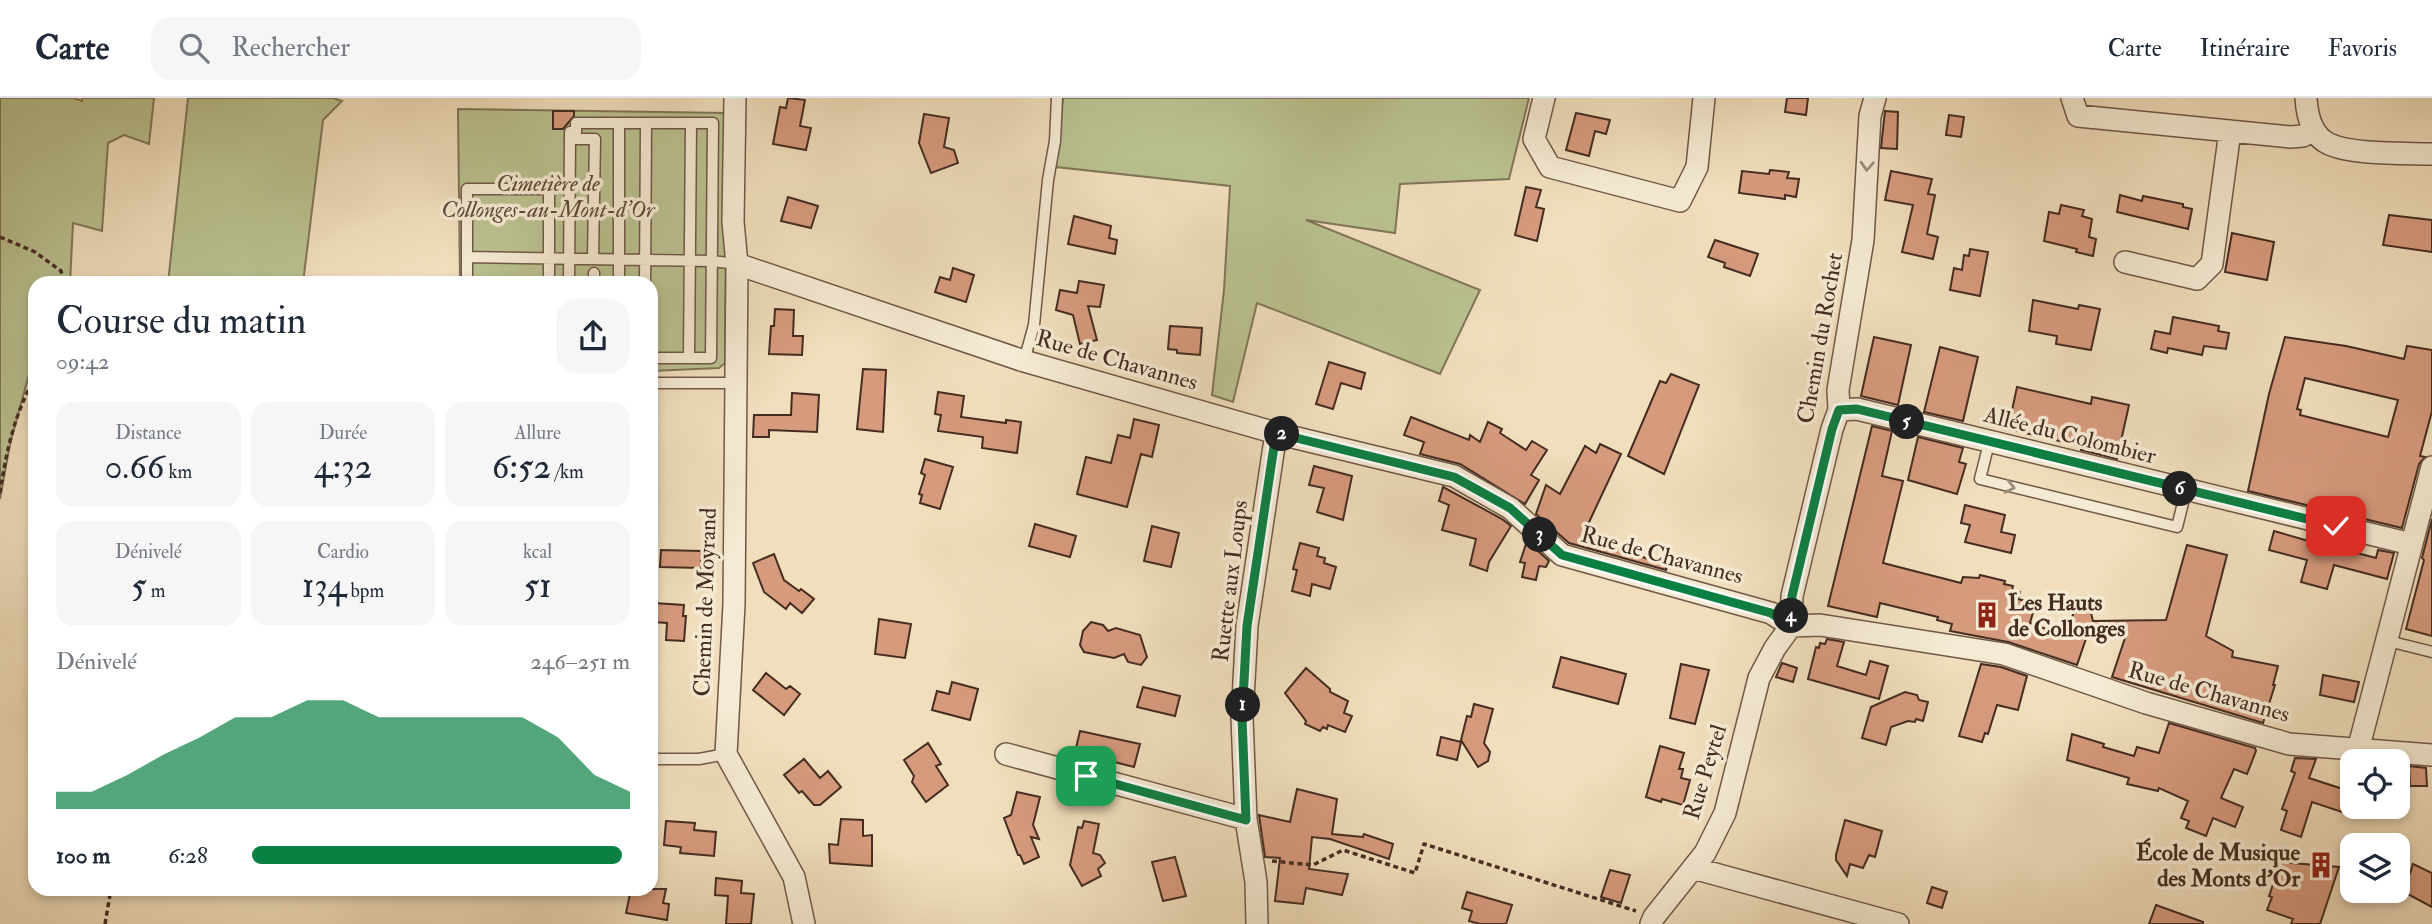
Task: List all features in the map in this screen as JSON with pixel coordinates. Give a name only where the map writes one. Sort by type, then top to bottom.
[{"type":"street","name":"Chemin de Moyrand","points":[[726,754],[734,604],[737,264],[733,222],[735,98]]},
{"type":"street","points":[[1544,98],[1534,139],[1550,167],[1680,201],[1697,167],[1704,98]]},
{"type":"street","name":"Chemin du Rochet","points":[[1791,626],[1792,596],[1832,429],[1839,410],[1838,390],[1863,240],[1870,116],[1875,98]]},
{"type":"street","points":[[2072,98],[2078,116],[2290,137],[2302,136],[2314,130]]},
{"type":"street","points":[[2306,98],[2307,113],[2314,130],[2328,144],[2353,150],[2432,154]]},
{"type":"street","points":[[2125,262],[2197,279],[2212,264],[2230,131]]},
{"type":"street","name":"Rue de Chavannes","points":[[737,264],[1024,360],[1276,433],[1454,477],[1510,508],[1562,555],[1771,613],[1791,626],[1820,625],[2004,654],[2146,703],[2289,744],[2346,749]]},
{"type":"street","name":"Allée du Colombier","points":[[1839,410],[1857,409],[2411,544]]},
{"type":"street","name":"Ruette aux Loups","points":[[1257,924],[1246,820],[1242,718],[1247,626],[1276,433]]},
{"type":"street","points":[[2358,749],[2432,467]]},
{"type":"street","name":"Rue Peytel","points":[[1653,920],[1705,853],[1725,813],[1759,678],[1791,626]]},
{"type":"street","points":[[726,754],[793,877],[804,924]]},
{"type":"street","points":[[1006,754],[1246,820]]},
{"type":"street","name":"Rue de Chavannes","points":[[2410,754],[2432,755]]},
{"type":"street","points":[[1693,868],[1898,924]]},
{"type":"lane","points":[[1024,360],[1034,325],[1048,180],[1055,141],[1057,98]]},
{"type":"lane","points":[[569,276],[570,132],[576,132],[576,123],[713,123],[711,358],[658,358]]},
{"type":"lane","points":[[619,123],[619,276]]},
{"type":"lane","points":[[645,276],[646,123]]},
{"type":"lane","points":[[689,358],[691,123]]},
{"type":"lane","points":[[570,139],[595,139],[593,259]]},
{"type":"lane","points":[[467,276],[467,189],[549,189],[549,276]]},
{"type":"lane","points":[[467,257],[690,260],[737,264]]},
{"type":"lane","points":[[658,383],[736,383]]},
{"type":"lane","points":[[1989,443],[1980,480],[2177,527],[2186,491]]},
{"type":"lane","points":[[2388,641],[2432,652]]},
{"type":"lane","points":[[658,759],[699,759],[726,754]]},
{"type":"path","points":[[0,237],[35,252],[61,271],[62,276]]},
{"type":"path","points":[[0,493],[8,446],[28,389]]},
{"type":"path","points":[[1252,859],[1313,865],[1343,850],[1415,873],[1424,844],[1653,920]]},
{"type":"path","points":[[105,924],[110,896]]},
{"type":"green space","points":[[0,98],[74,98],[82,101],[82,98],[154,98],[149,144],[124,135],[108,143],[102,231],[73,223],[70,276],[28,276],[28,378],[10,444],[0,499]]},
{"type":"green space","points":[[188,98],[333,98],[342,101],[323,120],[304,276],[169,276]]},
{"type":"green space","points":[[1063,98],[1529,98],[1509,179],[1400,184],[1395,233],[1306,220],[1480,290],[1440,374],[1257,303],[1233,402],[1212,395],[1224,290],[1230,186],[1056,167]]},
{"type":"green space","name":"Cimetière de Collonges-au-Mont-d'Or","points":[[458,109],[727,113],[725,363],[719,368],[658,371],[658,276],[460,276]]},
{"type":"building","points":[[788,98],[805,100],[800,126],[811,128],[806,150],[773,144],[780,107],[786,108]]},
{"type":"building","points":[[1787,98],[1808,98],[1806,115],[1785,112]]},
{"type":"building","points":[[553,111],[574,111],[574,116],[563,129],[553,129]]},
{"type":"building","points":[[1885,111],[1898,112],[1897,149],[1881,148]]},
{"type":"building","points":[[1576,113],[1610,120],[1606,134],[1595,131],[1589,156],[1566,150]]},
{"type":"building","points":[[924,114],[949,118],[944,147],[954,150],[958,163],[931,173],[919,143]]},
{"type":"building","points":[[1949,115],[1964,117],[1961,137],[1946,135]]},
{"type":"building","points":[[1770,170],[1789,172],[1787,178],[1799,179],[1796,197],[1785,195],[1785,199],[1739,193],[1742,171],[1769,174]]},
{"type":"building","points":[[1891,171],[1932,179],[1928,194],[1935,195],[1927,234],[1938,237],[1933,259],[1902,252],[1913,205],[1885,200]]},
{"type":"building","points":[[1526,187],[1541,190],[1536,207],[1544,209],[1537,241],[1515,235]]},
{"type":"building","points":[[2120,195],[2142,201],[2143,196],[2183,204],[2183,207],[2192,209],[2188,229],[2117,212]]},
{"type":"building","points":[[788,197],[818,206],[811,228],[781,221]]},
{"type":"building","points":[[2061,205],[2084,210],[2082,216],[2092,219],[2089,237],[2096,239],[2093,256],[2044,241],[2049,212],[2059,214]]},
{"type":"building","points":[[2389,215],[2432,220],[2432,252],[2383,245]]},
{"type":"building","points":[[1074,216],[1111,226],[1109,238],[1117,240],[1115,254],[1068,244]]},
{"type":"building","points":[[2232,233],[2274,242],[2267,280],[2225,272]]},
{"type":"building","points":[[1715,240],[1758,254],[1750,276],[1724,267],[1725,263],[1708,257]]},
{"type":"building","points":[[1970,249],[1988,252],[1980,296],[1950,290],[1954,268],[1962,270],[1964,255],[1969,256]]},
{"type":"building","points":[[953,268],[974,275],[966,302],[935,292],[940,277],[950,280]]},
{"type":"building","points":[[1079,281],[1104,285],[1100,307],[1088,306],[1097,340],[1080,344],[1073,315],[1056,310],[1060,290],[1077,293]]},
{"type":"building","points":[[2033,300],[2078,309],[2079,305],[2100,309],[2091,350],[2056,344],[2057,336],[2029,331]]},
{"type":"building","points":[[775,309],[794,310],[793,336],[803,336],[802,355],[769,354]]},
{"type":"building","points":[[2173,317],[2219,326],[2218,331],[2229,333],[2226,349],[2204,346],[2202,355],[2168,348],[2167,353],[2151,349],[2155,331],[2170,334]]},
{"type":"building","points":[[1170,326],[1202,328],[1200,355],[1177,353],[1177,350],[1168,349]]},
{"type":"building","points":[[1874,337],[1911,345],[1898,405],[1861,396]]},
{"type":"building","points":[[2285,337],[2346,346],[2404,359],[2407,346],[2432,350],[2432,411],[2420,456],[2425,457],[2419,464],[2402,528],[2248,491],[2269,394]],"holes":[[[2305,378],[2398,400],[2388,437],[2300,415],[2301,410],[2297,409]]]},
{"type":"building","points":[[1940,347],[1978,357],[1963,421],[1924,412]]},
{"type":"building","points":[[1329,362],[1365,373],[1361,389],[1341,383],[1333,409],[1316,404]]},
{"type":"building","points":[[863,369],[886,370],[883,432],[857,429]]},
{"type":"building","points":[[1671,374],[1699,385],[1664,474],[1628,456],[1660,381],[1666,383]]},
{"type":"building","points":[[2017,387],[2091,404],[2092,397],[2129,405],[2117,459],[2081,450],[2081,446],[2008,429]]},
{"type":"building","points":[[938,392],[964,396],[961,417],[1006,423],[1006,420],[1021,422],[1017,453],[982,448],[983,437],[938,431],[941,415],[935,414]]},
{"type":"building","points":[[792,393],[819,395],[817,432],[769,430],[769,437],[753,437],[754,415],[791,415]]},
{"type":"building","points":[[1411,417],[1469,440],[1470,435],[1480,442],[1488,422],[1502,429],[1500,433],[1526,450],[1532,441],[1547,450],[1531,475],[1539,480],[1525,504],[1460,464],[1420,454],[1424,442],[1404,435]]},
{"type":"building","points":[[1134,419],[1159,425],[1152,457],[1141,454],[1127,507],[1077,494],[1086,457],[1111,463],[1118,435],[1130,438]]},
{"type":"building","points":[[1872,426],[1892,431],[1882,476],[1903,481],[1883,563],[1961,583],[1963,577],[1979,578],[1980,575],[2005,581],[2004,584],[2013,586],[2012,590],[2020,592],[2018,599],[2030,602],[2029,608],[2034,609],[2030,623],[2057,633],[2062,620],[2070,623],[2074,612],[2080,609],[2091,613],[2093,621],[2166,620],[2187,545],[2227,555],[2206,636],[2233,651],[2232,657],[2278,666],[2263,723],[2112,677],[2125,638],[2090,627],[2077,665],[2008,642],[1950,631],[1952,624],[1937,620],[1938,617],[1880,603],[1877,617],[1828,606]]},
{"type":"building","points":[[1918,437],[1963,448],[1959,462],[1966,464],[1957,494],[1908,480]]},
{"type":"building","points":[[1600,444],[1621,454],[1583,535],[1667,566],[1666,570],[1569,543],[1536,514],[1546,485],[1560,494],[1585,446],[1596,453]]},
{"type":"building","points":[[925,459],[953,467],[940,509],[920,503],[922,495],[919,494],[925,475],[921,473]]},
{"type":"building","points":[[1314,466],[1352,476],[1343,520],[1317,512],[1324,488],[1309,485]]},
{"type":"building","points":[[1443,487],[1511,526],[1489,562],[1487,571],[1470,565],[1476,539],[1442,530],[1449,505],[1439,501]]},
{"type":"building","name":"Les Hauts de Collonges","points":[[1965,505],[2005,515],[2001,532],[2015,535],[2011,553],[1965,542],[1970,525],[1961,523]]},
{"type":"building","points":[[2432,519],[2432,636],[2406,629]]},
{"type":"building","points":[[1035,524],[1076,536],[1070,557],[1029,546]]},
{"type":"building","points":[[1152,526],[1179,533],[1171,567],[1144,561]]},
{"type":"building","points":[[2274,531],[2312,542],[2321,542],[2322,536],[2340,540],[2338,548],[2376,558],[2378,550],[2394,553],[2387,579],[2334,565],[2327,589],[2301,582],[2307,560],[2269,550]]},
{"type":"building","points":[[1527,541],[1549,561],[1546,567],[1539,566],[1536,580],[1522,577],[1525,563],[1520,562]]},
{"type":"building","points":[[1300,543],[1319,548],[1317,556],[1325,558],[1324,563],[1336,567],[1330,589],[1312,584],[1310,596],[1292,591],[1297,570],[1293,569]]},
{"type":"building","points":[[661,550],[701,551],[701,568],[660,567]]},
{"type":"building","points":[[774,554],[784,580],[814,599],[802,613],[790,603],[786,609],[764,592],[753,563]]},
{"type":"building","points":[[658,603],[684,605],[684,641],[666,640],[667,623],[658,622]]},
{"type":"building","points":[[879,619],[911,624],[905,658],[875,654]]},
{"type":"building","points":[[1091,622],[1103,625],[1108,631],[1116,628],[1140,635],[1147,657],[1141,665],[1128,662],[1124,654],[1114,658],[1084,652],[1080,645],[1083,631]]},
{"type":"building","points":[[1827,639],[1844,642],[1837,666],[1866,675],[1870,661],[1888,666],[1879,699],[1808,679],[1816,647],[1819,648],[1820,643],[1825,644]]},
{"type":"building","points":[[1561,657],[1626,674],[1618,704],[1553,687]]},
{"type":"building","points":[[1782,663],[1797,668],[1793,682],[1776,677]]},
{"type":"building","points":[[1681,664],[1709,670],[1695,724],[1670,718]]},
{"type":"building","points":[[1981,664],[2001,667],[2027,676],[2018,710],[1997,705],[1988,734],[1985,733],[1982,742],[1959,736]]},
{"type":"building","points":[[1306,668],[1330,689],[1330,692],[1348,701],[1344,713],[1352,716],[1345,732],[1328,725],[1327,729],[1323,727],[1320,731],[1305,724],[1306,721],[1285,693]]},
{"type":"building","points":[[766,673],[786,689],[790,686],[800,694],[784,715],[753,690]]},
{"type":"building","points":[[2323,675],[2359,682],[2354,702],[2320,695]]},
{"type":"building","points":[[952,682],[978,689],[970,720],[932,710],[937,691],[949,694]]},
{"type":"building","points":[[1143,687],[1180,696],[1175,716],[1137,707]]},
{"type":"building","points":[[1905,692],[1928,702],[1923,721],[1916,719],[1915,722],[1908,721],[1891,727],[1886,745],[1862,738],[1871,707]]},
{"type":"building","points":[[1474,704],[1493,709],[1484,743],[1490,752],[1488,761],[1478,767],[1461,740],[1467,716],[1471,717]]},
{"type":"building","points":[[2169,723],[2255,748],[2247,774],[2234,769],[2221,798],[2243,807],[2235,827],[2213,818],[2206,836],[2186,828],[2189,821],[2181,818],[2188,801],[2159,788],[2158,791],[2127,784],[2129,778],[2067,760],[2072,734],[2134,756],[2137,747],[2159,753]]},
{"type":"building","points":[[1080,731],[1140,744],[1134,767],[1075,752]]},
{"type":"building","points":[[1441,737],[1461,742],[1457,760],[1437,755]]},
{"type":"building","points":[[928,743],[941,764],[936,766],[948,785],[926,802],[912,782],[914,776],[904,760]]},
{"type":"building","points":[[1660,746],[1684,753],[1679,769],[1683,769],[1681,778],[1690,780],[1683,805],[1646,797]]},
{"type":"building","points":[[2295,758],[2316,759],[2309,778],[2340,788],[2340,811],[2312,802],[2301,837],[2281,830],[2287,811],[2282,809],[2295,773],[2291,771]]},
{"type":"building","points":[[804,759],[820,778],[828,771],[841,787],[820,805],[814,805],[802,791],[799,793],[784,775]]},
{"type":"building","points":[[2410,766],[2426,768],[2427,786],[2410,786]]},
{"type":"building","points":[[1297,789],[1337,799],[1332,834],[1363,837],[1364,834],[1393,844],[1389,859],[1330,839],[1312,837],[1309,869],[1348,874],[1342,895],[1306,888],[1303,904],[1275,901],[1280,858],[1265,857],[1259,815],[1290,822]]},
{"type":"building","points":[[1017,792],[1040,797],[1033,825],[1039,839],[1031,837],[1039,857],[1024,864],[1004,818],[1011,815]]},
{"type":"building","points":[[841,819],[863,820],[863,836],[872,835],[872,866],[830,863],[829,844],[838,845]]},
{"type":"building","points":[[1845,820],[1882,831],[1875,857],[1869,855],[1863,868],[1850,864],[1847,876],[1836,860]]},
{"type":"building","points":[[666,821],[695,823],[694,830],[716,832],[714,856],[680,853],[681,847],[664,845]]},
{"type":"building","points":[[1084,821],[1099,824],[1093,853],[1100,855],[1105,863],[1098,869],[1101,876],[1082,886],[1070,865],[1078,827],[1082,828]]},
{"type":"building","points":[[1175,857],[1186,896],[1163,901],[1152,862]]},
{"type":"building","points":[[2281,862],[2339,867],[2320,924],[2291,924],[2293,919],[2267,910]]},
{"type":"building","points":[[2413,864],[2432,873],[2432,907],[2410,895]]},
{"type":"building","points":[[1610,870],[1630,875],[1621,903],[1601,897]]},
{"type":"building","points":[[716,878],[742,881],[741,893],[754,894],[751,924],[726,924],[728,896],[715,895]]},
{"type":"building","points":[[1932,887],[1947,892],[1942,908],[1927,903]]},
{"type":"building","points":[[658,889],[666,889],[663,903],[669,904],[667,920],[626,913],[630,896],[658,896]]},
{"type":"building","points":[[1467,892],[1512,905],[1506,924],[1480,924],[1469,921],[1472,911],[1462,908]]},
{"type":"building","points":[[2156,905],[2203,922],[2203,924],[2149,924]]},
{"type":"place","name":"Les Hauts de Collonges","points":[[1987,615]]},
{"type":"place","name":"École de Musique des Monts d’Or","points":[[2321,865]]},
{"type":"route","points":[[1086,776],[1246,820],[1242,718],[1247,626],[1276,433],[1454,477],[1510,508],[1562,555],[1771,613],[1791,626],[1792,596],[1832,429],[1839,410],[1857,409],[2336,526]]}]
